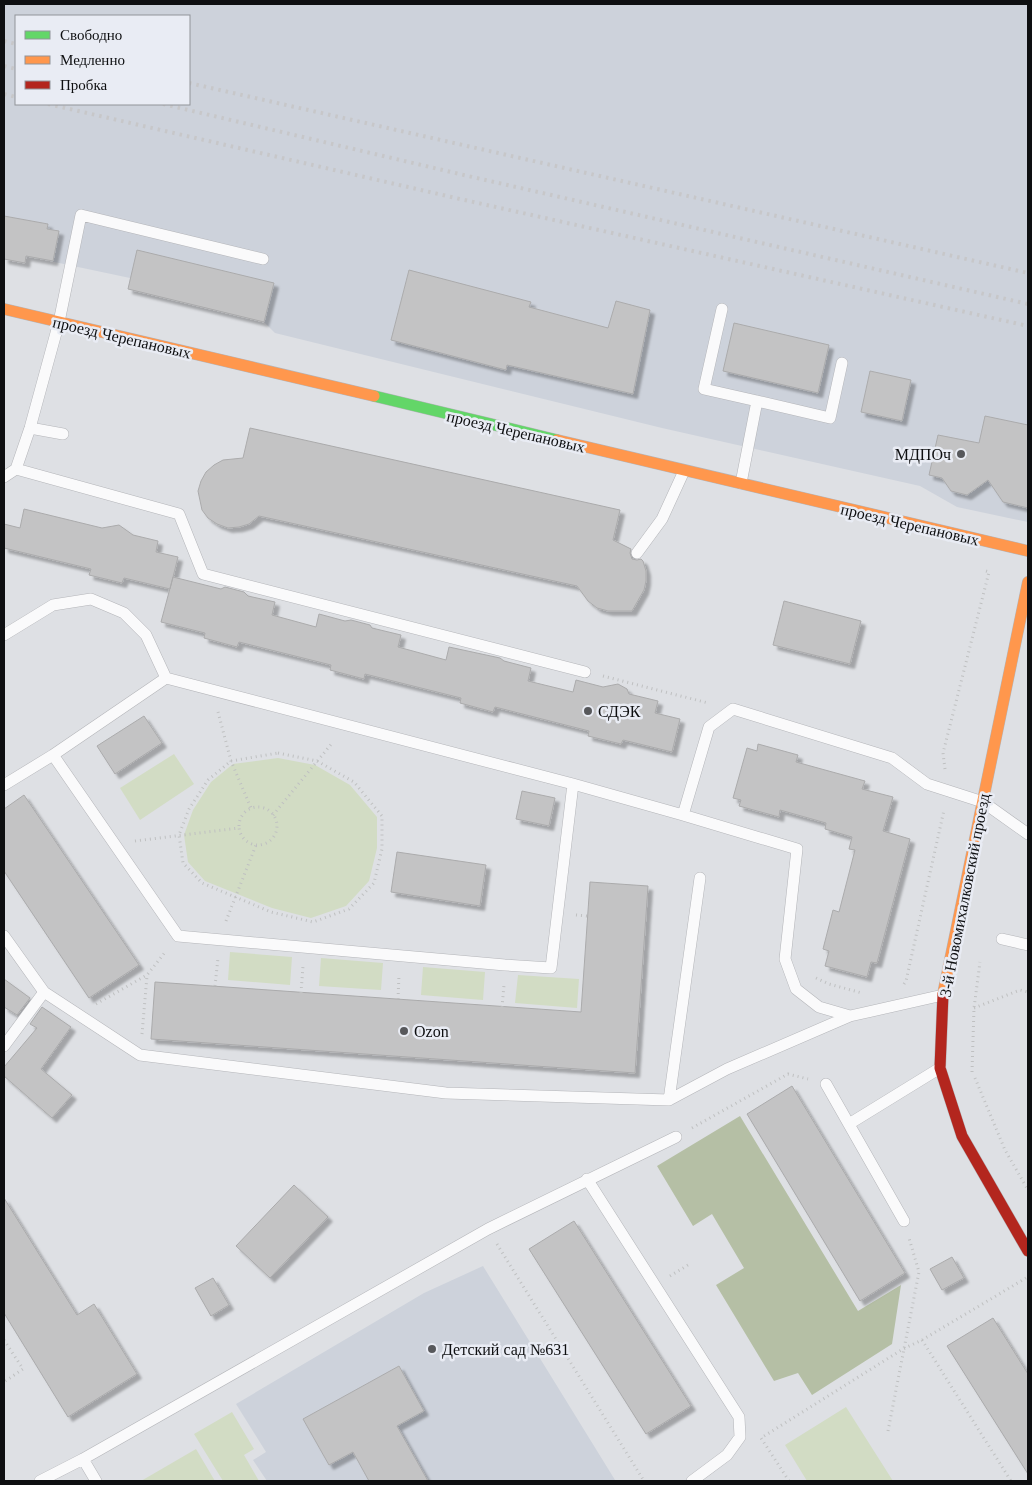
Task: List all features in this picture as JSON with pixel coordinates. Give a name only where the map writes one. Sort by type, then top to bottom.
[{"type":"street","name":"проезд Черепановых","points":[[4,309],[1028,551]]},
{"type":"street","name":"3-й Новомихалковский проезд","points":[[1028,582],[942,995],[940,1068],[962,1136],[1028,1251]]},
{"type":"lane","points":[[4,477],[16,469],[30,428],[59,322],[80,215],[263,259]]},
{"type":"lane","points":[[722,309],[704,389],[830,418],[842,363]]},
{"type":"lane","points":[[741,484],[757,401]]},
{"type":"lane","points":[[30,428],[64,434]]},
{"type":"lane","points":[[16,469],[179,514],[203,574],[585,672]]},
{"type":"lane","points":[[637,553],[662,519],[684,471]]},
{"type":"lane","points":[[4,635],[54,605],[91,599],[124,613],[130,619],[146,636],[166,678],[573,784],[797,849],[785,959],[796,989],[819,1007],[850,1016]]},
{"type":"lane","points":[[4,786],[54,755],[166,678]]},
{"type":"lane","points":[[683,815],[709,727],[733,709],[892,758],[926,784],[983,802],[1028,834]]},
{"type":"lane","points":[[54,755],[178,936],[551,968],[573,784]]},
{"type":"lane","points":[[669,1100],[700,878]]},
{"type":"lane","points":[[4,936],[44,992],[140,1055],[446,1093],[669,1100],[727,1069],[850,1016],[942,995]]},
{"type":"lane","points":[[1002,939],[1028,945]]},
{"type":"lane","points":[[4,1046],[44,992]]},
{"type":"lane","points":[[849,1124],[940,1068]]},
{"type":"lane","points":[[826,1084],[904,1221]]},
{"type":"lane","points":[[40,1481],[488,1229],[676,1137]]},
{"type":"lane","points":[[588,1179],[739,1417],[740,1437],[727,1455],[692,1481]]},
{"type":"lane","points":[[83,1458],[96,1481]]},
{"type":"path","points":[[902,987],[906,981],[948,791],[943,753],[989,572],[980,568]]},
{"type":"path","points":[[585,672],[733,709]]},
{"type":"path","points":[[213,691],[231,761],[251,808]]},
{"type":"path","points":[[273,815],[346,725]]},
{"type":"path","points":[[278,753],[317,761],[354,782],[382,816],[382,849],[374,882],[349,909],[313,922],[271,912],[202,883],[183,864],[179,835],[189,809],[208,780],[231,761],[278,753]]},
{"type":"path","points":[[259,806],[267,809],[273,815],[276,831],[272,839],[256,845],[248,842],[242,836],[239,820],[251,808],[259,806]]},
{"type":"path","points":[[115,844],[239,828]]},
{"type":"path","points":[[215,986],[220,939],[234,896],[256,845]]},
{"type":"path","points":[[78,1014],[147,975],[178,936]]},
{"type":"path","points":[[301,992],[305,948]]},
{"type":"path","points":[[398,999],[400,956]]},
{"type":"path","points":[[981,956],[974,1008],[972,1072],[1005,1150],[1028,1190]]},
{"type":"path","points":[[813,972],[815,977],[829,984],[864,993]]},
{"type":"path","points":[[140,1055],[147,975]]},
{"type":"path","points":[[974,1008],[1020,990],[1028,992]]},
{"type":"path","points":[[676,1137],[788,1074],[826,1084]]},
{"type":"path","points":[[888,1431],[918,1272],[904,1221]]},
{"type":"path","points":[[488,1229],[644,1481]]},
{"type":"path","points":[[789,1481],[761,1438],[903,1349],[922,1340],[1028,1277]]},
{"type":"path","points":[[4,1340],[23,1370],[4,1382]]},
{"type":"path","points":[[922,1340],[1010,1481]]},
{"type":"path","points":[[4,1375],[10,1378]]},
{"type":"shaded area","points":[[4,4],[1028,4],[1028,522],[957,507],[920,486],[662,428],[275,333],[264,322],[128,289],[130,278],[26,256],[25,263],[4,259]]},
{"type":"shaded area","name":"Детский сад №631","points":[[483,1266],[615,1480],[267,1481],[253,1460],[266,1452],[236,1404],[424,1293]]},
{"type":"green space","points":[[174,754],[194,784],[140,820],[120,788]]},
{"type":"green space","points":[[278,758],[315,765],[350,785],[377,817],[377,848],[369,881],[346,906],[311,918],[272,908],[205,881],[188,862],[184,835],[193,810],[211,782],[233,764]]},
{"type":"green space","points":[[230,952],[292,957],[290,985],[228,980]]},
{"type":"green space","points":[[321,958],[383,963],[381,990],[319,986]]},
{"type":"green space","points":[[423,967],[485,972],[483,1000],[421,995]]},
{"type":"green space","points":[[518,975],[579,979],[577,1008],[515,1003]]},
{"type":"green space","points":[[740,1116],[858,1311],[901,1285],[892,1344],[812,1395],[798,1373],[774,1381],[716,1285],[744,1268],[712,1214],[693,1226],[657,1166]]},
{"type":"green space","points":[[846,1407],[893,1481],[807,1481],[785,1445]]},
{"type":"green space","points":[[232,1412],[254,1449],[244,1455],[259,1481],[223,1481],[194,1434]]},
{"type":"green space","points":[[196,1449],[215,1481],[141,1481]]},
{"type":"building","points":[[4,216],[48,224],[47,229],[59,231],[53,261],[26,256],[25,263],[4,259]]},
{"type":"building","points":[[137,250],[274,283],[264,322],[128,289]]},
{"type":"building","points":[[409,270],[531,302],[529,307],[608,328],[616,301],[650,310],[633,394],[507,365],[506,370],[391,340]]},
{"type":"building","points":[[734,323],[829,345],[818,393],[723,371]]},
{"type":"building","points":[[870,371],[911,380],[902,421],[861,412]]},
{"type":"building","points":[[985,416],[1028,425],[1028,508],[1003,502],[988,480],[967,495],[951,491],[942,478],[929,475],[938,435],[979,443]]},
{"type":"building","points":[[250,428],[620,510],[613,540],[631,549],[632,559],[641,559],[643,561],[646,571],[644,590],[632,611],[608,611],[597,608],[588,601],[577,586],[259,516],[249,524],[239,527],[228,528],[217,524],[208,518],[202,510],[198,491],[201,481],[206,472],[223,460],[243,458]]},
{"type":"building","points":[[24,509],[102,528],[119,525],[133,535],[158,541],[156,552],[178,557],[170,589],[124,578],[122,583],[89,575],[91,569],[4,548],[4,524],[20,528]]},
{"type":"building","points":[[173,577],[221,589],[225,587],[244,592],[248,596],[275,602],[272,615],[316,627],[319,614],[370,625],[372,628],[401,635],[398,647],[446,660],[449,647],[500,658],[504,661],[531,668],[528,681],[573,692],[576,680],[603,687],[618,684],[627,689],[629,694],[658,701],[655,713],[680,719],[672,752],[623,740],[621,744],[588,736],[589,731],[495,707],[493,712],[460,703],[461,698],[365,674],[364,679],[330,670],[331,665],[239,642],[237,647],[204,638],[205,633],[161,622]]},
{"type":"building","points":[[784,601],[861,621],[850,664],[773,645]]},
{"type":"building","points":[[144,716],[162,743],[115,774],[97,746]]},
{"type":"building","points":[[758,744],[798,755],[796,762],[865,781],[862,789],[893,797],[883,831],[910,839],[877,963],[871,962],[867,977],[825,966],[829,951],[823,949],[833,910],[839,912],[855,850],[849,849],[852,837],[825,829],[826,823],[780,810],[779,817],[739,806],[741,800],[733,798],[747,748],[757,751]]},
{"type":"building","points":[[522,791],[555,798],[549,826],[516,819]]},
{"type":"building","points":[[24,795],[139,965],[89,998],[4,871],[4,809]]},
{"type":"building","points":[[397,852],[486,865],[480,906],[391,892]]},
{"type":"building","points":[[590,882],[648,886],[635,1073],[151,1039],[155,982],[581,1012]]},
{"type":"building","points":[[4,979],[30,998],[17,1015],[4,1007]]},
{"type":"building","points":[[42,1007],[71,1027],[41,1069],[72,1095],[52,1118],[4,1076],[4,1067],[37,1028],[30,1024]]},
{"type":"building","points":[[792,1086],[905,1273],[860,1301],[747,1114]]},
{"type":"building","points":[[294,1185],[328,1217],[270,1278],[236,1246]]},
{"type":"building","points":[[4,1198],[77,1315],[94,1304],[137,1374],[68,1417],[4,1313]]},
{"type":"building","points":[[574,1221],[691,1406],[646,1434],[529,1249]]},
{"type":"building","points":[[952,1257],[964,1278],[942,1290],[930,1269]]},
{"type":"building","points":[[213,1278],[229,1305],[211,1316],[195,1288]]},
{"type":"building","points":[[993,1318],[1028,1374],[1028,1474],[947,1346]]},
{"type":"building","points":[[399,1366],[424,1411],[397,1426],[428,1481],[369,1481],[353,1452],[329,1465],[303,1419]]},
{"type":"railway","points":[[4,41],[15,44]]},
{"type":"railway","points":[[4,66],[15,69]]},
{"type":"railway","points":[[190,83],[1028,273]]},
{"type":"railway","points":[[4,94],[15,97]]},
{"type":"railway","points":[[52,105],[460,199],[1028,326]]},
{"type":"railway","points":[[167,105],[1028,304]]},
{"type":"traffic: fast","points":[[374,396],[557,440]]},
{"type":"traffic: slow","points":[[4,309],[374,396]]},
{"type":"traffic: slow","points":[[557,440],[1028,551]]},
{"type":"traffic: slow","points":[[943,994],[1028,582]]},
{"type":"traffic: jam","points":[[943,994],[940,1068],[962,1136],[1028,1251]]},
{"type":"place","name":"МДПОч","points":[[961,454]]},
{"type":"place","name":"СДЭК","points":[[588,711]]},
{"type":"place","name":"Ozon","points":[[404,1031]]},
{"type":"place","name":"Детский сад №631","points":[[432,1349]]}]
